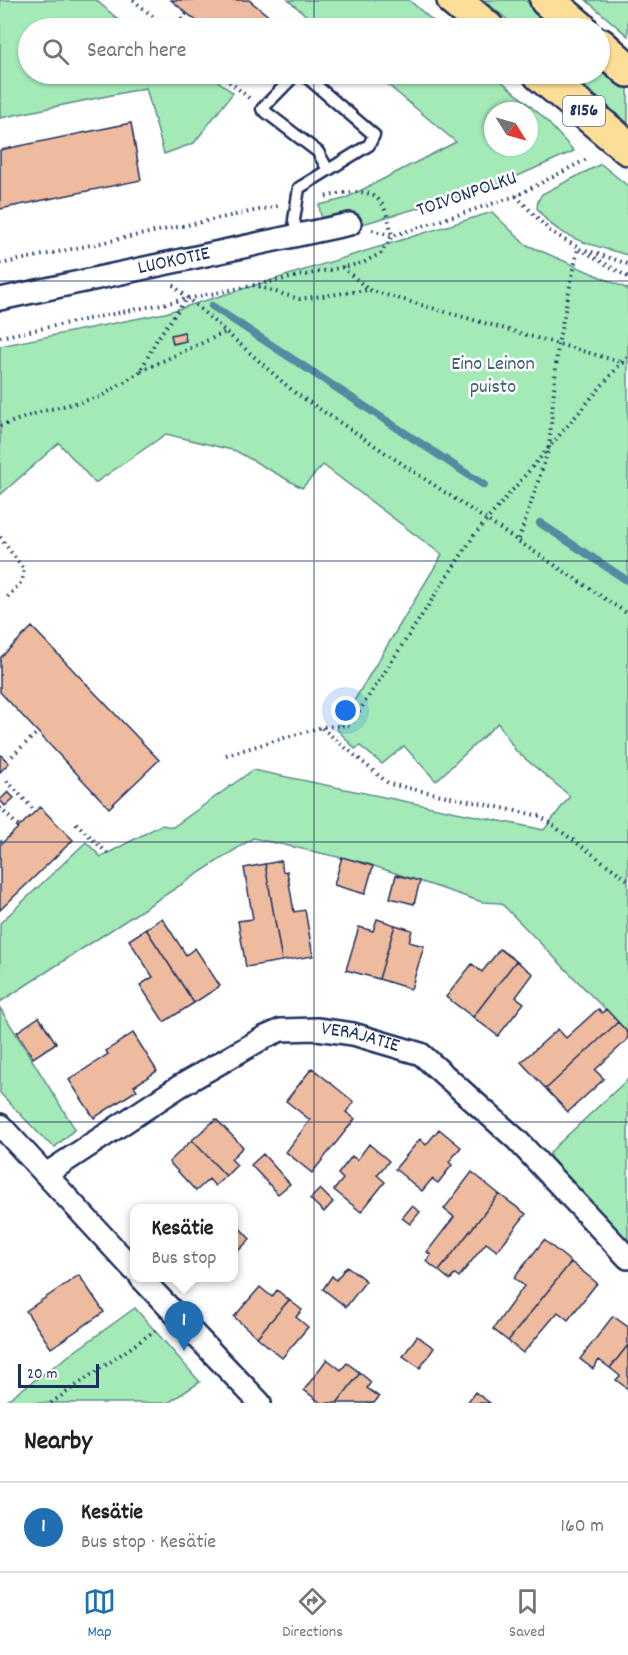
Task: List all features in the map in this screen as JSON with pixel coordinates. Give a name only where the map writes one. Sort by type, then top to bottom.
[{"type":"main road","points":[[454,0],[476,18]]},
{"type":"main road","points":[[547,0],[568,18]]},
{"type":"main road","points":[[610,54],[628,70]]},
{"type":"main road","name":"8156","points":[[552,84],[628,148]]},
{"type":"street","name":"LUOKOTIE","points":[[0,299],[350,224]]},
{"type":"street","name":"VERÄJÄTIE","points":[[46,1174],[180,1086],[265,1037],[281,1030],[317,1029],[344,1033],[421,1054],[517,1140],[628,1258]]},
{"type":"street","points":[[0,1125],[130,1265]]},
{"type":"street","points":[[145,1282],[260,1403]]},
{"type":"lane","points":[[286,84],[262,109],[318,152],[328,170]]},
{"type":"lane","points":[[298,236],[294,220],[298,188],[369,145],[374,135],[315,84]]},
{"type":"path","points":[[133,0],[154,18]]},
{"type":"path","points":[[182,18],[187,13]]},
{"type":"path","points":[[232,84],[262,109]]},
{"type":"path","name":"TOIVONPOLKU","points":[[392,236],[516,196],[589,158]]},
{"type":"path","points":[[0,264],[346,192],[367,192],[382,202],[388,213],[392,236],[381,253],[363,263],[0,337]]},
{"type":"path","points":[[516,196],[550,231],[628,277]]},
{"type":"path","points":[[350,224],[392,236]]},
{"type":"path","points":[[578,248],[628,264]]},
{"type":"path","points":[[519,539],[549,448],[558,344],[578,248]]},
{"type":"path","points":[[341,266],[369,290]]},
{"type":"path","points":[[152,267],[294,392],[519,539],[628,614]]},
{"type":"path","points":[[252,284],[299,299],[369,290],[628,364]]},
{"type":"path","points":[[140,372],[157,339],[187,298]]},
{"type":"path","points":[[0,426],[44,411],[100,397],[140,372],[226,332]]},
{"type":"path","points":[[226,755],[322,727],[350,725],[475,534],[628,355]]},
{"type":"path","points":[[0,537],[24,570],[22,581],[5,600]]},
{"type":"path","points":[[322,727],[389,784],[540,816],[628,880]]},
{"type":"path","points":[[12,756],[38,732]]},
{"type":"path","points":[[7,781],[36,811]]},
{"type":"path","points":[[0,808],[19,827]]},
{"type":"path","points":[[76,824],[108,854]]},
{"type":"path","points":[[51,1403],[175,1314]]},
{"type":"green space","points":[[0,0],[96,0],[117,18],[18,18],[18,84],[222,84],[233,93],[194,143],[164,154],[146,88],[0,118]]},
{"type":"green space","points":[[288,0],[409,0],[430,18],[309,18]]},
{"type":"green space","points":[[484,0],[525,0],[546,18],[505,18]]},
{"type":"green space","points":[[586,0],[628,0],[628,36],[610,21],[610,18]]},
{"type":"green space","points":[[610,72],[628,88],[628,123],[582,84],[610,84]]},
{"type":"green space","points":[[387,84],[505,84],[526,102],[484,102],[484,156],[538,156],[538,113],[574,151],[495,186],[324,235],[319,205],[344,199],[456,142]]},
{"type":"green space","points":[[601,164],[628,186],[628,255],[578,240],[566,234],[545,219],[537,208],[542,194]]},
{"type":"green space","name":"Eino Leinon puisto","points":[[492,212],[525,244],[628,289],[628,1033],[501,903],[482,902],[365,863],[253,838],[0,1002],[0,923],[86,842],[101,857],[161,825],[173,827],[253,770],[544,830],[570,796],[516,751],[498,723],[436,781],[404,746],[382,764],[360,746],[355,749],[337,729],[442,555],[323,465],[302,488],[236,451],[166,434],[95,483],[59,443],[0,495],[0,346],[165,313]]},
{"type":"green space","points":[[0,1008],[75,1129],[55,1147],[46,1141],[0,1093]]},
{"type":"green space","points":[[628,1079],[628,1241],[549,1164],[550,1153],[557,1145]]},
{"type":"green space","points":[[135,1308],[200,1382],[168,1403],[3,1403]]},
{"type":"building","points":[[171,0],[249,0],[271,18],[193,18]]},
{"type":"building","points":[[131,123],[141,180],[0,209],[0,150]]},
{"type":"building","points":[[184,332],[186,341],[173,344],[171,335]]},
{"type":"building","points":[[32,627],[159,760],[109,808],[0,692],[0,658]]},
{"type":"building","points":[[0,754],[9,763],[0,772]]},
{"type":"building","points":[[8,792],[14,798],[5,806],[0,800]]},
{"type":"building","points":[[40,807],[73,840],[0,910],[0,845]]},
{"type":"building","points":[[342,857],[373,866],[365,894],[334,885]]},
{"type":"building","points":[[281,861],[283,872],[287,871],[294,912],[305,910],[313,956],[282,961],[265,864]]},
{"type":"building","points":[[265,864],[282,961],[246,967],[238,921],[253,919],[244,868]]},
{"type":"building","points":[[396,875],[420,881],[414,904],[390,898]]},
{"type":"building","points":[[162,918],[186,955],[195,948],[220,986],[194,1003],[146,929]]},
{"type":"building","points":[[377,919],[395,925],[379,979],[346,970],[359,927],[373,931]]},
{"type":"building","points":[[395,925],[412,930],[409,942],[424,946],[411,989],[379,979]]},
{"type":"building","points":[[146,929],[194,1003],[164,1022],[140,985],[153,977],[129,940]]},
{"type":"building","points":[[500,949],[516,961],[473,1017],[446,997],[472,964],[482,972]]},
{"type":"building","points":[[516,961],[533,974],[516,997],[524,1003],[498,1036],[473,1017]]},
{"type":"building","points":[[598,1009],[602,1013],[606,1009],[618,1022],[546,1089],[521,1062],[558,1029],[566,1038]]},
{"type":"building","points":[[39,1017],[56,1043],[33,1058],[17,1032]]},
{"type":"building","points":[[618,1022],[628,1033],[627,1040],[595,1070],[604,1079],[568,1112],[546,1089]]},
{"type":"building","points":[[133,1033],[157,1071],[134,1086],[137,1090],[94,1118],[69,1080],[108,1054],[106,1051]]},
{"type":"building","points":[[312,1068],[354,1102],[346,1112],[355,1119],[312,1173],[286,1152],[310,1120],[286,1101]]},
{"type":"building","points":[[216,1119],[243,1147],[231,1159],[237,1165],[226,1176],[192,1140]]},
{"type":"building","points":[[439,1129],[461,1147],[449,1162],[452,1165],[438,1183],[432,1179],[422,1191],[395,1169],[420,1139],[426,1145]]},
{"type":"building","points":[[192,1140],[226,1176],[215,1186],[209,1179],[196,1191],[169,1162]]},
{"type":"building","points":[[369,1144],[389,1161],[377,1175],[385,1182],[361,1212],[334,1190],[343,1179],[338,1174],[352,1156],[357,1160]]},
{"type":"building","points":[[263,1154],[290,1184],[278,1194],[251,1165]]},
{"type":"building","points":[[472,1172],[499,1194],[439,1271],[426,1261],[431,1255],[427,1252],[454,1217],[444,1209]]},
{"type":"building","points":[[320,1189],[333,1202],[324,1212],[310,1199]]},
{"type":"building","points":[[499,1194],[526,1214],[497,1251],[486,1243],[459,1277],[455,1274],[450,1280],[439,1271]]},
{"type":"building","points":[[412,1206],[420,1212],[410,1224],[402,1218]]},
{"type":"building","points":[[238,1226],[250,1239],[238,1251]]},
{"type":"building","points":[[544,1240],[571,1262],[508,1341],[493,1329],[524,1286],[514,1278]]},
{"type":"building","points":[[571,1262],[597,1283],[568,1320],[558,1312],[523,1353],[508,1341]]},
{"type":"building","points":[[347,1266],[366,1281],[346,1307],[323,1289],[332,1276],[336,1280]]},
{"type":"building","points":[[79,1275],[104,1312],[51,1348],[26,1311]]},
{"type":"building","points":[[260,1287],[272,1297],[277,1290],[289,1300],[257,1337],[234,1317]]},
{"type":"building","points":[[289,1300],[302,1310],[296,1317],[308,1327],[282,1358],[257,1337]]},
{"type":"building","points":[[613,1316],[628,1327],[628,1345],[610,1368],[599,1360],[593,1369],[580,1359]]},
{"type":"building","points":[[417,1336],[434,1348],[420,1368],[403,1356]]},
{"type":"building","points":[[628,1345],[628,1389],[616,1380],[620,1376],[610,1368]]},
{"type":"building","points":[[327,1359],[341,1370],[347,1363],[360,1373],[337,1403],[321,1403],[304,1390]]},
{"type":"building","points":[[360,1373],[371,1382],[367,1388],[379,1397],[374,1403],[337,1403]]},
{"type":"building","points":[[475,1392],[490,1403],[467,1403]]},
{"type":"waterway","points":[[212,306],[484,485]]},
{"type":"waterway","points":[[540,523],[628,581]]},
{"type":"place","name":"Kesätie","points":[[184,1351]]}]
